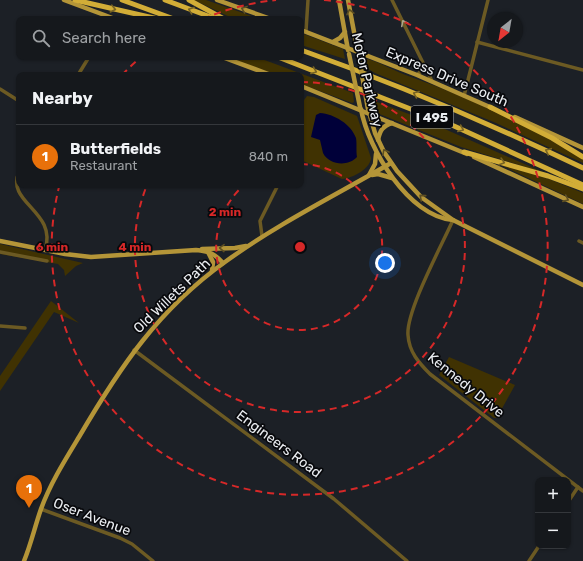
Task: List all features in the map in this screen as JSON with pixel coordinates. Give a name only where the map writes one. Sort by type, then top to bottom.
[{"type":"highway","points":[[75,0],[145,16]]},
{"type":"highway","points":[[122,0],[166,16]]},
{"type":"highway","points":[[165,0],[208,16]]},
{"type":"highway","points":[[189,0],[218,16]]},
{"type":"highway","name":"I 495","points":[[304,51],[360,71],[453,109],[583,168]]},
{"type":"highway","name":"I 495","points":[[286,60],[454,126],[583,185]]},
{"type":"highway","points":[[490,107],[552,138],[583,158]]},
{"type":"highway","points":[[464,152],[548,176],[583,189]]},
{"type":"main road","points":[[64,0],[104,16]]},
{"type":"main road","points":[[217,0],[262,16]]},
{"type":"main road","name":"Motor Parkway","points":[[339,0],[347,48],[366,129],[376,152],[395,180],[410,196],[424,208],[443,219],[453,220]]},
{"type":"main road","name":"Motor Parkway","points":[[348,0],[369,111],[378,140],[391,163],[420,197],[453,220],[583,285]]},
{"type":"main road","name":"Express Drive South","points":[[304,31],[417,75],[583,148]]},
{"type":"main road","points":[[333,42],[340,38],[345,32]]},
{"type":"main road","points":[[230,60],[263,72]]},
{"type":"main road","points":[[304,87],[369,111],[393,123],[464,152],[583,207]]},
{"type":"main road","points":[[378,140],[383,127],[393,123]]},
{"type":"main road","points":[[369,176],[375,164],[376,152]]},
{"type":"main road","name":"Old Willets Path","points":[[24,561],[41,509],[68,456],[113,380],[134,350],[158,322],[211,273],[248,245],[391,163]]},
{"type":"main road","points":[[369,176],[378,174],[395,180]]},
{"type":"main road","points":[[0,242],[91,257],[209,248],[235,248],[248,245]]},
{"type":"main road","points":[[196,250],[208,251],[215,255],[223,263]]},
{"type":"main road","points":[[208,251],[213,262],[211,273]]},
{"type":"street","points":[[304,25],[308,0]]},
{"type":"street","points":[[392,0],[432,82]]},
{"type":"street","points":[[464,96],[488,0]]},
{"type":"street","points":[[477,42],[583,70]]},
{"type":"street","points":[[80,72],[87,60]]},
{"type":"street","points":[[417,75],[425,67]]},
{"type":"street","points":[[0,89],[16,99]]},
{"type":"street","points":[[18,188],[19,191],[43,221],[47,230],[49,237],[45,250]]},
{"type":"street","points":[[262,236],[260,221],[276,188]]},
{"type":"street","name":"Kennedy Drive","points":[[453,220],[410,316],[408,334],[412,352],[416,360],[430,374],[583,491]]},
{"type":"street","points":[[0,252],[47,261]]},
{"type":"street","points":[[0,326],[25,328]]},
{"type":"street","name":"Engineers Road","points":[[134,350],[329,496],[407,561]]},
{"type":"street","points":[[571,498],[578,487]]},
{"type":"street","name":"Oser Avenue","points":[[41,509],[120,538],[132,544],[153,561]]},
{"type":"street","points":[[529,561],[537,549]]},
{"type":"shaded area","points":[[194,0],[206,0],[251,16],[228,16]]},
{"type":"shaded area","points":[[304,34],[343,49],[345,59],[304,46]]},
{"type":"shaded area","points":[[363,58],[478,103],[563,147],[583,159],[583,163],[496,123],[375,73],[365,67]]},
{"type":"shaded area","points":[[235,60],[264,60],[296,72],[269,72]]},
{"type":"shaded area","points":[[304,75],[353,93],[354,102],[352,103],[304,85]]},
{"type":"shaded area","points":[[307,96],[314,97],[357,116],[371,158],[368,166],[351,177],[342,179],[304,161],[304,100]]},
{"type":"shaded area","points":[[372,100],[422,119],[545,173],[461,147],[377,113]]},
{"type":"shaded area","points":[[320,113],[331,115],[350,128],[356,138],[357,157],[349,162],[339,163],[326,157],[323,153],[320,140],[311,137],[316,115]]},
{"type":"shaded area","points":[[504,165],[549,179],[583,193],[583,204],[503,166]]},
{"type":"shaded area","points":[[0,244],[83,263],[76,266],[65,276],[64,270],[58,264],[0,254]]},
{"type":"shaded area","points":[[51,301],[79,323],[54,312],[0,391],[0,376]]},
{"type":"shaded area","points":[[449,357],[515,385],[499,414],[499,418],[494,418],[439,375]]},
{"type":"place","name":"Butterfields","points":[[29,508]]}]
